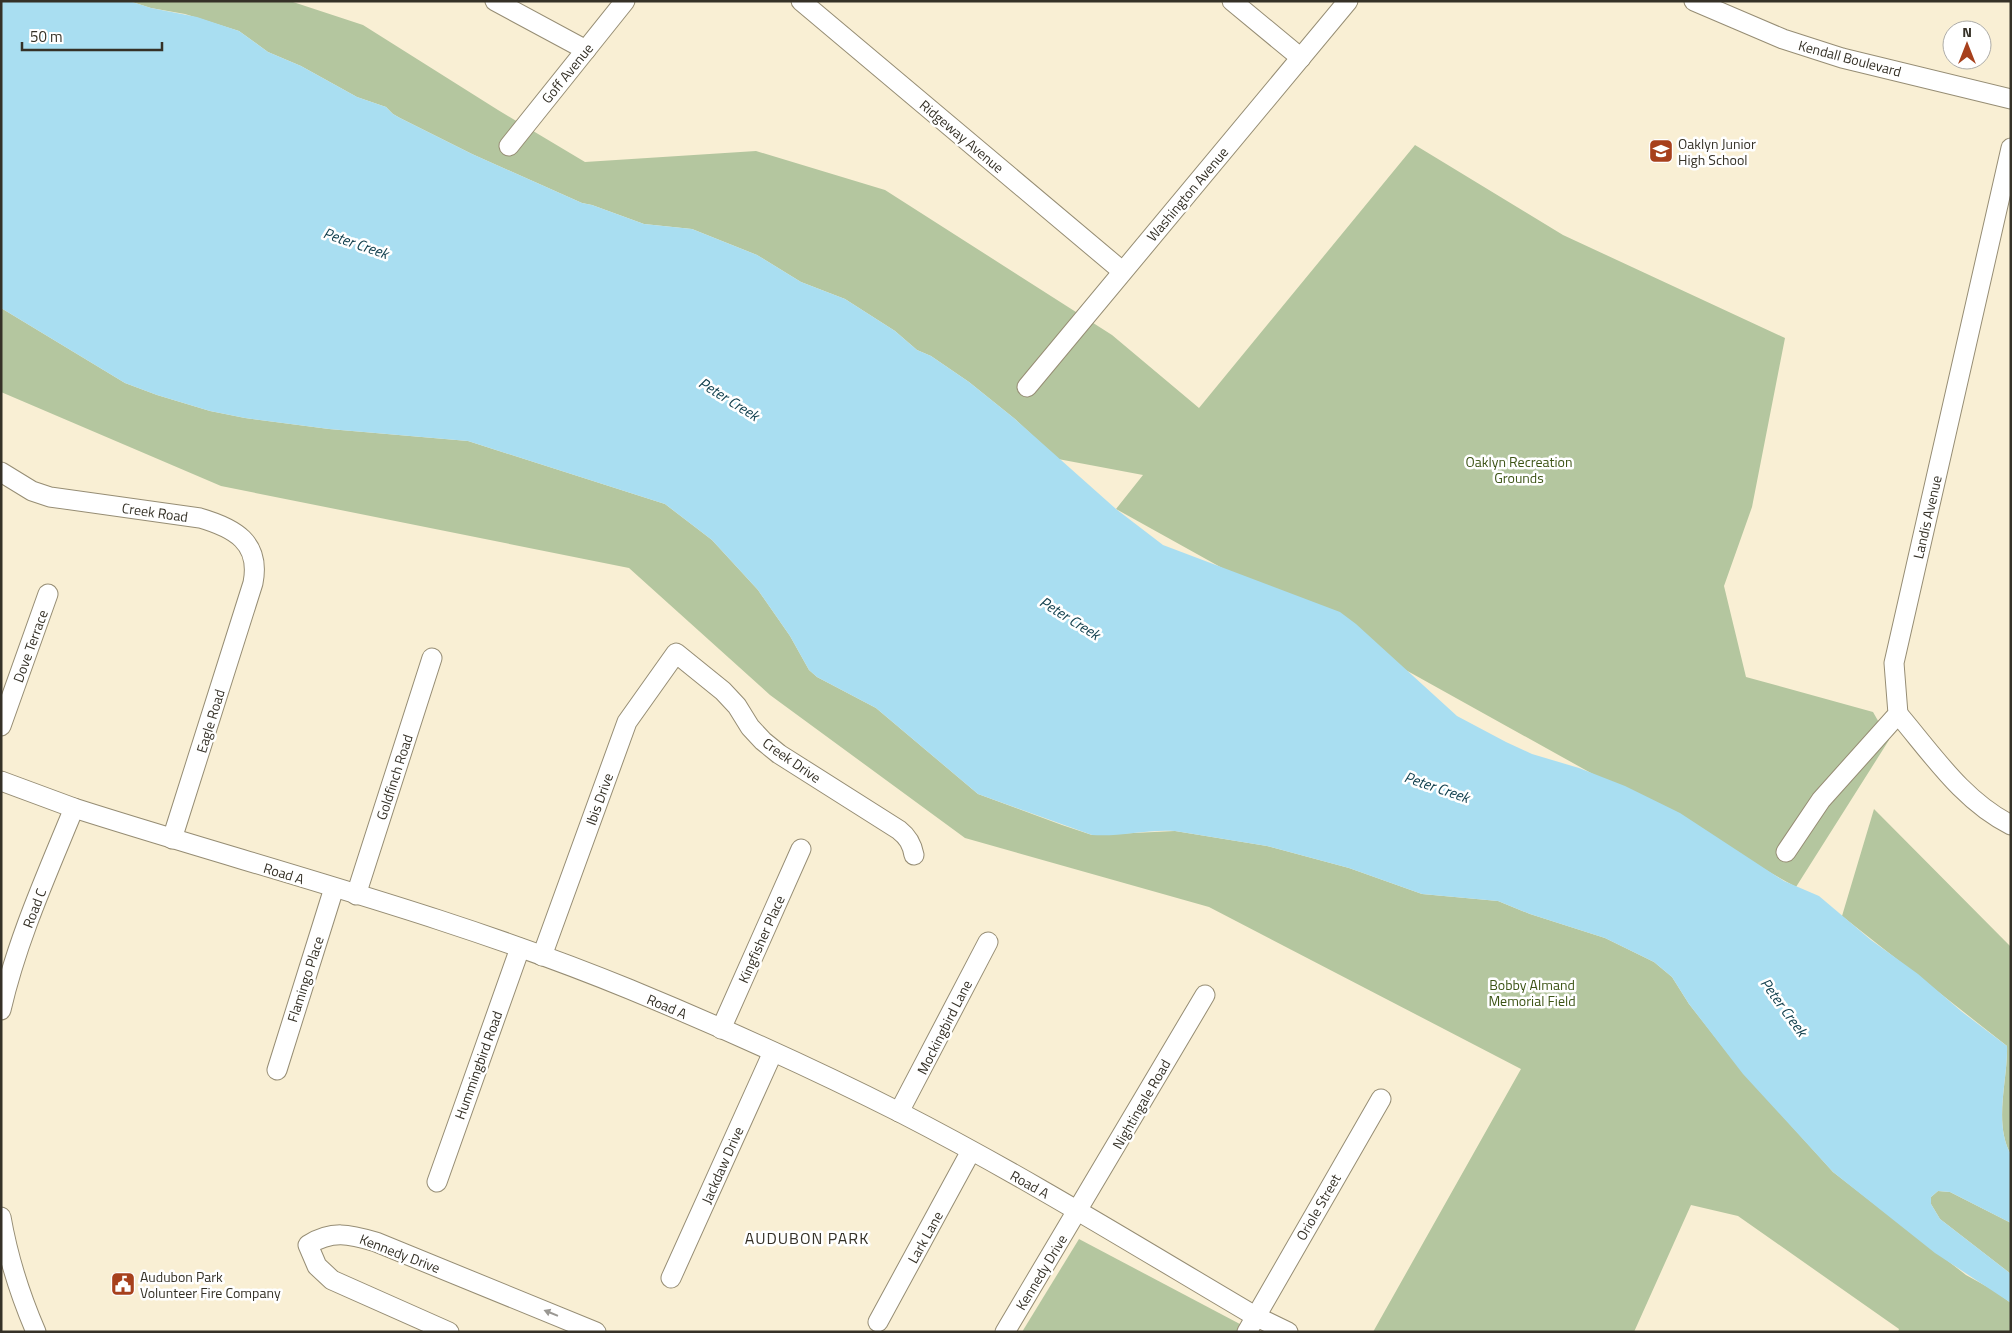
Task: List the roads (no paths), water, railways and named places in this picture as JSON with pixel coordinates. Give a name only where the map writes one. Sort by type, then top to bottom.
[{"type":"street","points":[[495,1],[586,50]]},
{"type":"street","name":"Goff Avenue","points":[[509,146],[625,1]]},
{"type":"street","name":"Ridgeway Avenue","points":[[801,1],[1122,271]]},
{"type":"street","points":[[1232,1],[1301,58]]},
{"type":"street","name":"Washington Avenue","points":[[1027,387],[1348,1]]},
{"type":"street","name":"Kendall Boulevard","points":[[1694,1],[1783,39],[1842,58],[2011,98]]},
{"type":"street","name":"Landis Avenue","points":[[1898,714],[1894,663],[2011,148]]},
{"type":"street","name":"Creek Road","points":[[1,472],[32,491],[50,497],[200,518],[218,523],[234,531],[247,544],[254,556],[255,571],[247,602]]},
{"type":"street","name":"Dove Terrace","points":[[1,726],[48,594]]},
{"type":"street","name":"Eagle Road","points":[[172,839],[247,602]]},
{"type":"street","name":"Creek Drive","points":[[676,653],[723,691],[763,741],[779,754],[899,830],[906,836],[912,846],[914,855]]},
{"type":"street","name":"Ibis Drive","points":[[542,956],[627,722],[676,653]]},
{"type":"street","name":"Goldfinch Road","points":[[356,895],[432,658]]},
{"type":"street","points":[[1786,852],[1821,800],[1898,714],[1961,788],[1978,803],[2011,825]]},
{"type":"street","name":"Road A","points":[[1,781],[74,808],[334,888],[520,948],[628,989],[774,1052],[899,1112],[1054,1197],[1251,1324],[1288,1332]]},
{"type":"street","name":"Road C","points":[[1,1010],[29,921],[74,808]]},
{"type":"street","name":"Kingfisher Place","points":[[721,1030],[801,849]]},
{"type":"street","name":"Flamingo Place","points":[[277,1070],[334,888]]},
{"type":"street","name":"Mockingbird Lane","points":[[899,1112],[988,942]]},
{"type":"street","name":"Hummingbird Road","points":[[437,1182],[520,948]]},
{"type":"street","name":"Nightingale Road","points":[[1078,1212],[1205,995]]},
{"type":"street","name":"Jackdaw Drive","points":[[671,1278],[774,1052]]},
{"type":"street","name":"Oriole Street","points":[[1251,1324],[1381,1099]]},
{"type":"street","name":"Lark Lane","points":[[878,1322],[971,1151]]},
{"type":"street","name":"Kennedy Drive","points":[[1005,1332],[1078,1212]]},
{"type":"street","points":[[1,1217],[5,1240],[22,1299],[36,1332]]},
{"type":"street","name":"Kennedy Drive","points":[[449,1332],[342,1285],[323,1274],[317,1266],[308,1245],[327,1236],[339,1234],[357,1236],[376,1242],[596,1332]]},
{"type":"water","name":"Peter Creek","points":[[1,1],[129,1],[151,8],[197,17],[239,31],[268,52],[301,66],[357,97],[386,107],[400,118],[472,154],[582,203],[644,224],[692,229],[757,255],[801,282],[845,299],[895,331],[917,350],[931,356],[969,382],[1015,419],[1116,509],[1163,545],[1340,612],[1356,624],[1457,716],[1532,754],[1579,768],[1625,786],[1680,813],[1784,881],[1819,896],[1871,940],[1918,974],[1961,1011],[2007,1046],[2002,1115],[2006,1143],[2011,1155],[2011,1223],[1950,1192],[1938,1191],[1931,1197],[1931,1204],[1940,1219],[2011,1274],[2011,1303],[1935,1253],[1833,1172],[1743,1074],[1689,1004],[1672,977],[1654,962],[1605,938],[1530,914],[1498,901],[1422,894],[1349,868],[1267,846],[1175,831],[1092,835],[978,794],[876,708],[817,677],[809,670],[790,636],[758,590],[712,540],[665,504],[468,441],[329,429],[245,418],[210,411],[125,383],[1,308]]},
{"type":"place","name":"Oaklyn Junior High School","points":[[1661,151]]},
{"type":"place","name":"Audubon Park Volunteer Fire Company","points":[[123,1284]]},
{"type":"district","name":"AUDUBON PARK","points":[[807,1238]]},
{"type":"park label","name":"Oaklyn Recreation Grounds","points":[[1519,470]]},
{"type":"park label","name":"Bobby Almand Memorial Field","points":[[1532,992]]}]
